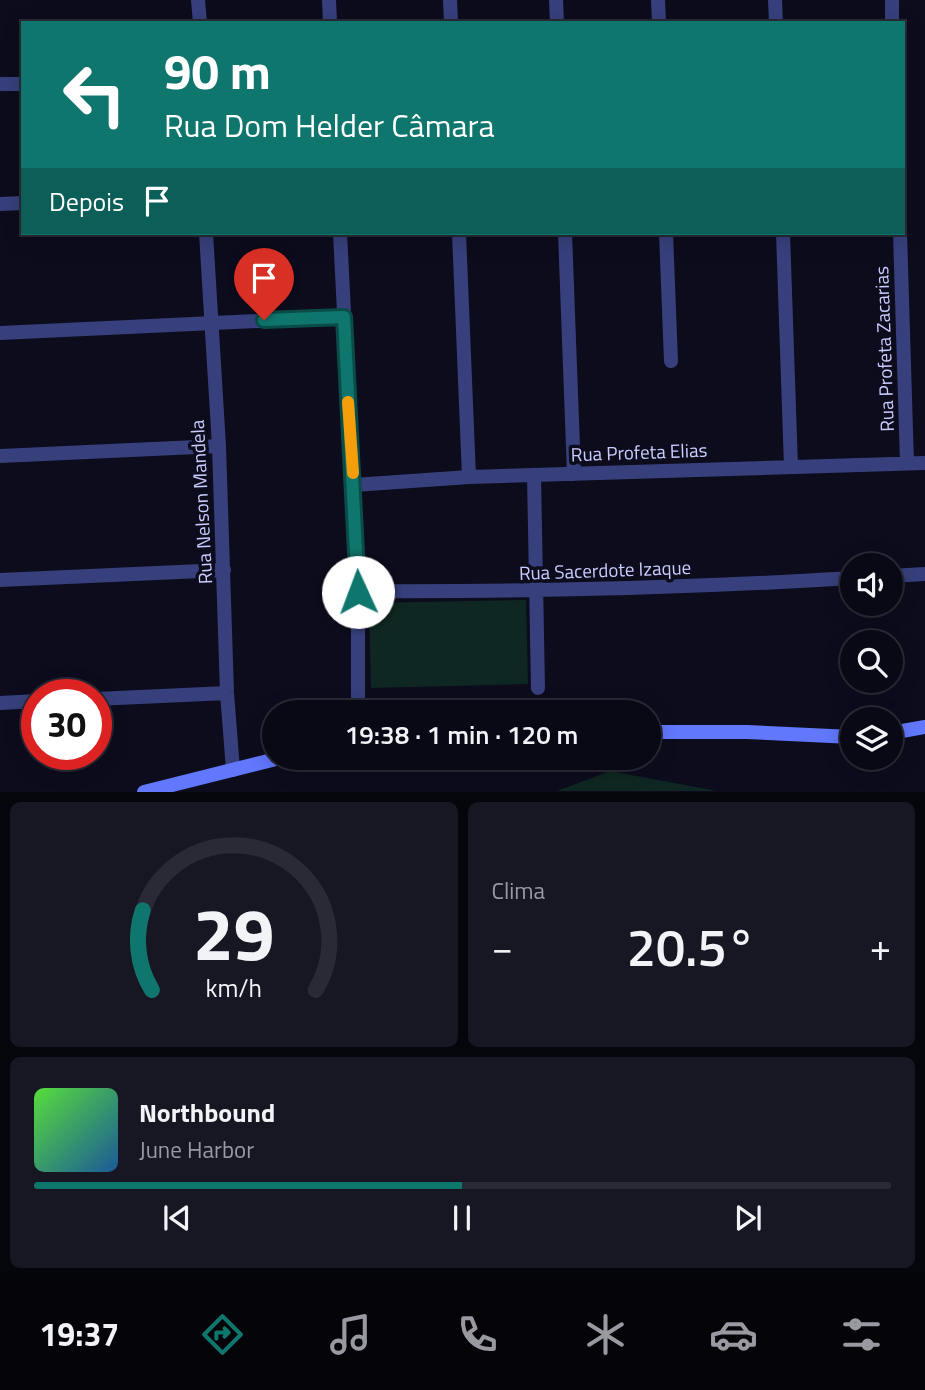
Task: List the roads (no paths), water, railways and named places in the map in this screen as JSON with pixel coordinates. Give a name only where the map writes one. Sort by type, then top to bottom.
[{"type":"main road","points":[[903,731],[925,727]]},
{"type":"main road","points":[[661,732],[747,732],[840,736]]},
{"type":"main road","points":[[144,792],[262,762]]},
{"type":"street","points":[[198,0],[200,21]]},
{"type":"street","points":[[329,0],[330,21]]},
{"type":"street","points":[[450,0],[451,21]]},
{"type":"street","points":[[556,0],[557,21]]},
{"type":"street","points":[[658,0],[659,21]]},
{"type":"street","points":[[775,0],[776,21]]},
{"type":"street","points":[[892,0],[892,21]]},
{"type":"street","points":[[0,84],[21,83]]},
{"type":"street","points":[[0,204],[21,203]]},
{"type":"street","name":"Rua Nelson Mandela","points":[[206,235],[219,446],[227,693],[233,770]]},
{"type":"street","points":[[340,235],[354,485],[358,700]]},
{"type":"street","points":[[459,235],[469,477]]},
{"type":"street","points":[[565,235],[574,474]]},
{"type":"street","points":[[666,235],[671,361]]},
{"type":"street","points":[[783,235],[791,467]]},
{"type":"street","name":"Rua Profeta Zacarias","points":[[900,235],[908,463]]},
{"type":"street","points":[[0,333],[344,317]]},
{"type":"street","points":[[0,456],[219,446]]},
{"type":"street","name":"Rua Profeta Elias","points":[[354,485],[469,477],[925,463]]},
{"type":"street","points":[[534,475],[538,688]]},
{"type":"street","points":[[0,580],[224,570]]},
{"type":"street","points":[[903,575],[925,574]]},
{"type":"street","name":"Rua Sacerdote Izaque","points":[[358,592],[535,592],[840,580]]},
{"type":"street","points":[[112,698],[227,693]]},
{"type":"street","points":[[0,703],[21,702]]}]
